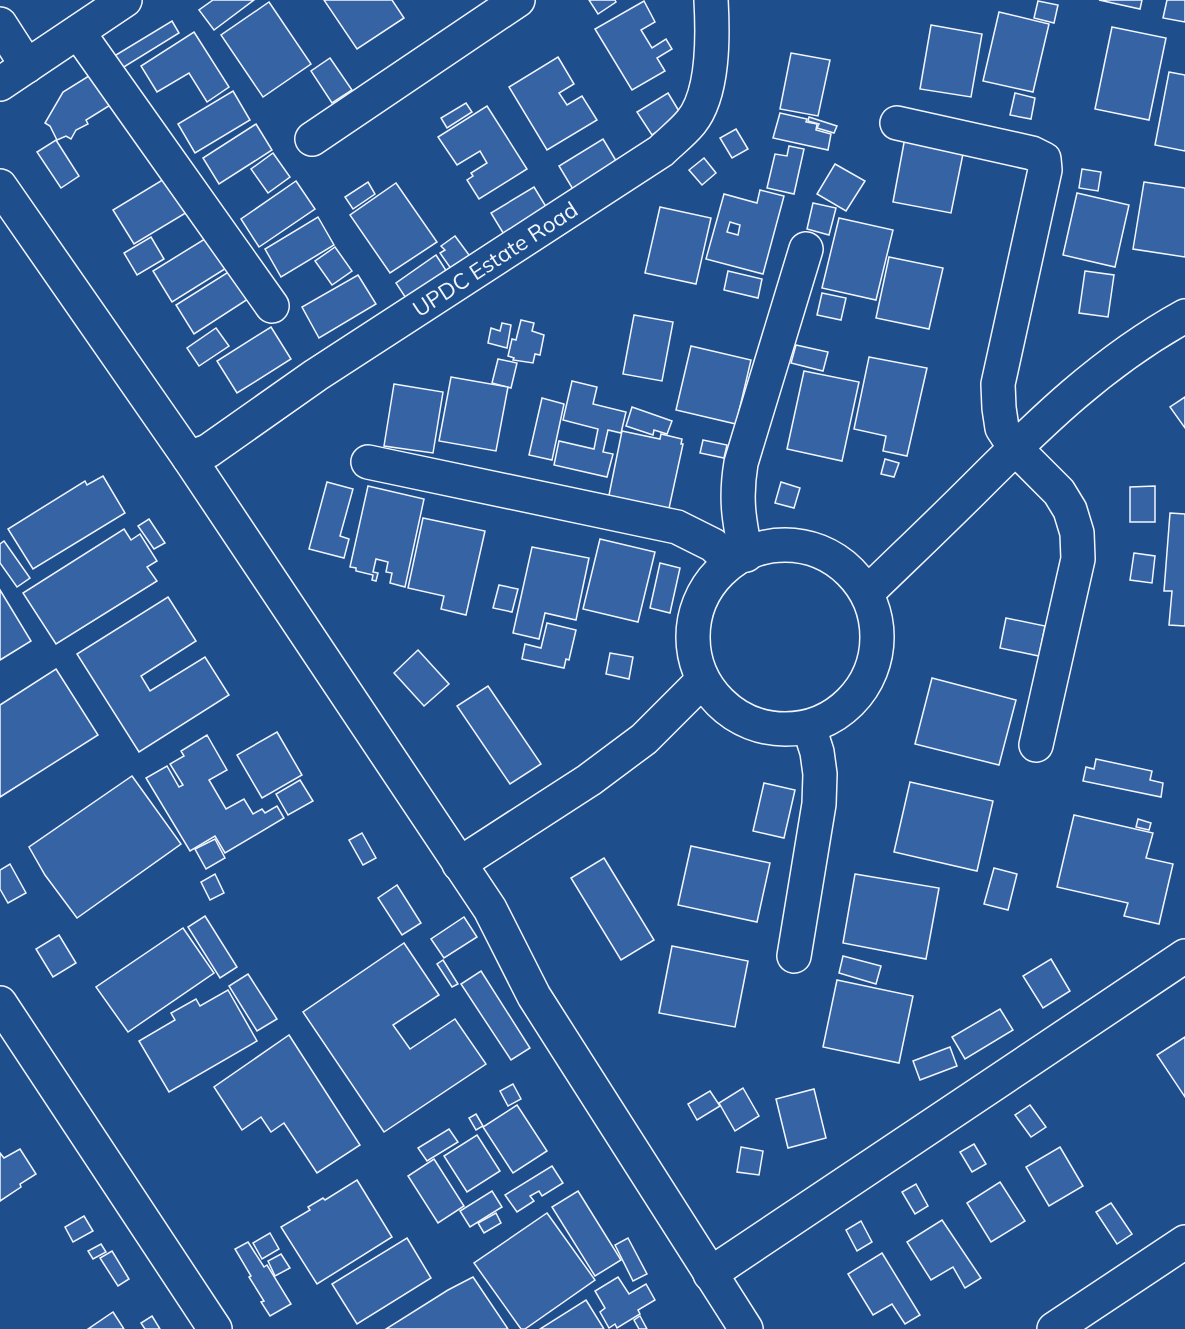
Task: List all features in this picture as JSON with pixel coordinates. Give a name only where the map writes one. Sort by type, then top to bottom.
[{"type":"main road","points":[[0,84],[125,0]]},
{"type":"main road","points":[[312,139],[518,0]]},
{"type":"main road","name":"UPDC Estate Road","points":[[189,458],[208,451],[316,375],[661,152],[692,120],[708,87],[713,34],[711,0]]},
{"type":"main road","points":[[0,24],[27,66]]},
{"type":"main road","points":[[78,32],[272,306]]},
{"type":"main road","points":[[897,123],[1032,153],[1044,159],[1045,170],[998,384],[1002,428],[1015,448],[1059,492],[1070,510],[1077,533],[1078,559],[1036,745]]},
{"type":"main road","points":[[0,186],[189,458],[490,909],[534,996],[746,1329]]},
{"type":"main road","points":[[739,559],[737,490],[741,463],[806,249]]},
{"type":"main road","points":[[867,593],[1041,421],[1101,371],[1157,331],[1185,316]]},
{"type":"main road","points":[[368,462],[677,527],[739,559]]},
{"type":"main road","points":[[792,545],[824,553],[847,568],[867,593],[877,624],[876,656],[861,690],[838,714],[809,727],[776,730],[749,723],[722,706],[702,681],[693,650],[694,618],[708,585],[739,559],[760,548],[792,545]]},
{"type":"main road","points":[[459,864],[589,780],[644,739],[702,681]]},
{"type":"main road","points":[[794,956],[819,804],[818,763],[809,727]]},
{"type":"main road","points":[[710,1274],[1185,956]]},
{"type":"main road","points":[[0,1003],[215,1329]]},
{"type":"main road","points":[[1054,1329],[1185,1242]]},
{"type":"building","points":[[213,0],[254,0],[214,30],[199,10]]},
{"type":"building","points":[[324,0],[392,0],[404,18],[357,49]]},
{"type":"building","points":[[589,0],[615,0],[616,2],[598,14]]},
{"type":"building","points":[[1099,0],[1142,0],[1140,9]]},
{"type":"building","points":[[1167,0],[1185,0],[1185,22],[1163,18]]},
{"type":"building","points":[[644,1],[655,22],[641,30],[652,48],[666,39],[672,49],[657,58],[665,71],[632,90],[595,29]]},
{"type":"building","points":[[1038,1],[1058,5],[1054,23],[1034,18]]},
{"type":"building","points":[[269,2],[311,64],[263,97],[221,35]]},
{"type":"building","points":[[999,12],[1049,24],[1033,92],[983,81]]},
{"type":"building","points":[[172,21],[179,33],[119,70],[111,58]]},
{"type":"building","points":[[931,25],[982,34],[971,97],[920,89]]},
{"type":"building","points":[[1112,27],[1166,38],[1149,120],[1095,109]]},
{"type":"building","points":[[194,32],[229,87],[207,102],[189,73],[157,92],[141,66]]},
{"type":"building","points":[[791,53],[830,60],[818,116],[780,109]]},
{"type":"building","points":[[558,57],[574,84],[559,93],[567,105],[582,96],[597,120],[547,150],[509,87]]},
{"type":"building","points":[[330,58],[352,90],[332,103],[311,71]]},
{"type":"building","points":[[1169,72],[1185,75],[1185,151],[1155,145]]},
{"type":"building","points":[[92,74],[112,104],[86,120],[88,124],[76,130],[71,139],[66,136],[57,140],[50,126],[45,123],[63,92]]},
{"type":"building","points":[[233,91],[250,120],[195,153],[178,124]]},
{"type":"building","points":[[668,93],[682,116],[652,135],[637,112]]},
{"type":"building","points":[[1015,93],[1035,98],[1031,119],[1010,115]]},
{"type":"building","points":[[466,103],[472,112],[447,128],[441,118]]},
{"type":"building","points":[[487,106],[527,169],[479,199],[467,180],[473,176],[471,173],[487,163],[480,151],[457,165],[438,137]]},
{"type":"building","points":[[780,113],[807,119],[806,122],[817,124],[816,130],[831,134],[828,150],[773,138]]},
{"type":"building","points":[[809,117],[837,126],[834,133],[817,128],[819,124],[808,121]]},
{"type":"building","points":[[256,124],[272,150],[219,184],[203,158]]},
{"type":"building","points":[[736,129],[748,149],[732,158],[720,138]]},
{"type":"building","points":[[906,132],[965,144],[951,213],[893,202]]},
{"type":"building","points":[[603,139],[618,164],[574,191],[559,166]]},
{"type":"building","points":[[56,140],[79,176],[61,188],[37,152]]},
{"type":"building","points":[[789,146],[804,149],[794,194],[767,188],[775,154],[787,156]]},
{"type":"building","points":[[273,153],[290,177],[268,193],[251,169]]},
{"type":"building","points":[[704,158],[716,173],[702,185],[689,170]]},
{"type":"building","points":[[835,164],[865,181],[846,211],[817,194]]},
{"type":"building","points":[[1082,169],[1101,172],[1098,191],[1079,188]]},
{"type":"building","points":[[169,176],[189,211],[134,244],[113,210]]},
{"type":"building","points":[[296,181],[315,209],[259,247],[241,219]]},
{"type":"building","points":[[368,182],[375,194],[353,209],[345,197]]},
{"type":"building","points":[[1144,182],[1185,188],[1185,257],[1133,249]]},
{"type":"building","points":[[396,183],[437,242],[390,273],[350,215]]},
{"type":"building","points":[[534,187],[548,210],[505,236],[491,213]]},
{"type":"building","points":[[760,190],[784,196],[763,274],[706,259],[724,194],[757,203]],"holes":[[[730,222],[740,225],[738,235],[727,232]]]},
{"type":"building","points":[[1077,193],[1129,205],[1115,267],[1063,255]]},
{"type":"building","points":[[813,203],[836,208],[829,235],[807,229]]},
{"type":"building","points":[[660,207],[711,218],[696,284],[645,273]]},
{"type":"building","points":[[318,217],[334,245],[281,277],[265,249]]},
{"type":"building","points":[[839,218],[893,230],[876,300],[822,288]]},
{"type":"building","points":[[455,236],[472,259],[454,273],[440,253],[445,250],[441,246]]},
{"type":"building","points":[[151,237],[164,259],[137,275],[124,253]]},
{"type":"building","points":[[208,237],[228,267],[172,302],[153,271]]},
{"type":"building","points":[[335,247],[352,271],[332,285],[315,261]]},
{"type":"building","points":[[436,255],[451,278],[411,306],[396,283]]},
{"type":"building","points":[[889,257],[943,268],[929,329],[876,318]]},
{"type":"building","points":[[230,271],[248,299],[194,334],[176,305]]},
{"type":"building","points":[[728,271],[762,279],[758,298],[724,290]]},
{"type":"building","points":[[1085,271],[1114,275],[1108,317],[1079,313]]},
{"type":"building","points":[[358,275],[376,304],[319,338],[302,307]]},
{"type":"building","points":[[822,293],[846,298],[841,320],[817,315]]},
{"type":"building","points":[[634,315],[673,322],[662,381],[623,374]]},
{"type":"building","points":[[521,320],[534,323],[532,331],[544,335],[540,355],[535,354],[533,363],[513,360],[514,358],[508,356],[512,339],[516,340]]},
{"type":"building","points":[[502,323],[511,325],[507,348],[488,343],[491,328],[500,331]]},
{"type":"building","points":[[271,327],[291,359],[237,393],[217,361]]},
{"type":"building","points":[[216,328],[229,346],[199,366],[187,348]]},
{"type":"building","points":[[796,345],[828,352],[823,371],[791,363]]},
{"type":"building","points":[[691,346],[751,360],[736,424],[676,410]]},
{"type":"building","points":[[869,357],[927,368],[907,456],[883,451],[886,436],[854,429]]},
{"type":"building","points":[[498,359],[517,363],[511,388],[492,383]]},
{"type":"building","points":[[804,371],[859,382],[842,461],[787,449]]},
{"type":"building","points":[[451,377],[508,387],[496,451],[439,441]]},
{"type":"building","points":[[572,381],[597,387],[593,404],[626,412],[621,433],[608,430],[603,452],[613,454],[607,477],[554,465],[559,441],[594,449],[598,429],[563,420]]},
{"type":"building","points":[[394,384],[443,392],[433,453],[384,446]]},
{"type":"building","points":[[1185,397],[1185,428],[1170,407]]},
{"type":"building","points":[[542,398],[564,404],[552,460],[529,455]]},
{"type":"building","points":[[632,407],[672,421],[667,434],[654,430],[653,435],[626,426]]},
{"type":"building","points":[[622,431],[660,439],[661,434],[682,439],[681,444],[683,444],[668,513],[608,500]]},
{"type":"building","points":[[703,440],[727,445],[724,458],[700,453]]},
{"type":"building","points":[[885,459],[899,463],[894,477],[881,474]]},
{"type":"building","points":[[103,476],[125,513],[33,569],[8,529],[85,481],[87,485]]},
{"type":"building","points":[[327,482],[353,489],[340,536],[349,539],[344,558],[309,549]]},
{"type":"building","points":[[781,482],[800,488],[794,508],[775,503]]},
{"type":"building","points":[[368,486],[424,499],[405,587],[390,583],[392,573],[386,572],[388,562],[376,559],[373,572],[378,573],[376,581],[372,580],[373,575],[356,571],[356,568],[350,567]]},
{"type":"building","points":[[1155,486],[1155,522],[1130,522],[1130,487]]},
{"type":"building","points":[[1170,513],[1185,514],[1185,626],[1169,625],[1172,591],[1164,591]]},
{"type":"building","points":[[423,518],[485,531],[466,615],[441,609],[444,596],[408,588]]},
{"type":"building","points":[[149,519],[165,543],[154,549],[138,526]]},
{"type":"building","points":[[124,529],[131,540],[140,534],[157,561],[147,567],[157,581],[56,644],[23,593]]},
{"type":"building","points":[[600,539],[655,552],[638,622],[583,609]]},
{"type":"building","points":[[4,541],[30,578],[17,587],[0,563],[0,544]]},
{"type":"building","points":[[532,547],[589,558],[576,620],[545,613],[539,639],[513,633]]},
{"type":"building","points":[[1134,553],[1155,556],[1152,583],[1130,580]]},
{"type":"building","points":[[660,563],[680,568],[670,613],[650,608]]},
{"type":"building","points":[[499,585],[518,589],[512,612],[493,608]]},
{"type":"building","points":[[0,590],[31,641],[0,660]]},
{"type":"building","points":[[168,597],[196,641],[141,676],[150,691],[205,657],[229,695],[139,752],[77,654]]},
{"type":"building","points":[[1006,618],[1045,626],[1039,656],[1000,648]]},
{"type":"building","points":[[547,623],[576,630],[569,660],[566,659],[564,668],[522,659],[525,644],[541,648]]},
{"type":"building","points":[[418,650],[449,684],[424,706],[394,673]]},
{"type":"building","points":[[610,653],[633,657],[629,679],[606,674]]},
{"type":"building","points":[[56,669],[98,735],[0,797],[0,705]]},
{"type":"building","points":[[932,678],[1016,700],[999,765],[915,744]]},
{"type":"building","points":[[488,686],[541,764],[510,784],[457,706]]},
{"type":"building","points":[[277,732],[302,775],[262,798],[237,755]]},
{"type":"building","points":[[207,735],[227,770],[209,780],[226,809],[244,799],[253,814],[262,809],[265,813],[277,806],[284,818],[225,853],[215,836],[190,851],[146,778],[167,766],[179,787],[183,785],[170,764],[184,756],[181,751]]},
{"type":"building","points":[[1096,759],[1152,771],[1150,780],[1163,783],[1161,797],[1083,781],[1086,767],[1094,769]]},
{"type":"building","points":[[132,776],[181,844],[77,918],[45,875],[29,847]]},
{"type":"building","points":[[300,780],[313,801],[288,815],[276,794]]},
{"type":"building","points":[[910,782],[993,801],[977,871],[894,852]]},
{"type":"building","points":[[764,783],[795,790],[784,838],[753,831]]},
{"type":"building","points":[[1074,815],[1153,833],[1146,858],[1173,864],[1159,924],[1124,916],[1128,903],[1057,887]]},
{"type":"building","points":[[1138,819],[1151,823],[1149,830],[1136,827]]},
{"type":"building","points":[[362,833],[376,858],[363,865],[349,840]]},
{"type":"building","points":[[215,839],[225,858],[206,869],[195,849]]},
{"type":"building","points":[[691,846],[770,863],[757,922],[678,905]]},
{"type":"building","points":[[604,858],[654,940],[621,960],[571,878]]},
{"type":"building","points":[[10,864],[26,893],[8,903],[0,889],[0,870]]},
{"type":"building","points":[[994,868],[1017,874],[1008,910],[984,904]]},
{"type":"building","points":[[215,874],[224,893],[210,900],[201,882]]},
{"type":"building","points":[[855,874],[939,888],[926,959],[843,943]]},
{"type":"building","points":[[397,885],[421,923],[402,935],[378,898]]},
{"type":"building","points":[[205,916],[237,967],[220,978],[188,927]]},
{"type":"building","points":[[464,917],[477,937],[444,958],[431,939]]},
{"type":"building","points":[[183,928],[214,973],[128,1032],[96,987]]},
{"type":"building","points":[[59,935],[76,963],[53,977],[36,949]]},
{"type":"building","points":[[404,943],[439,995],[393,1025],[410,1049],[455,1019],[486,1064],[384,1132],[303,1012]]},
{"type":"building","points":[[672,946],[748,961],[735,1027],[659,1013]]},
{"type":"building","points":[[843,956],[881,966],[876,984],[839,973]]},
{"type":"building","points":[[1051,959],[1070,991],[1043,1008],[1023,976]]},
{"type":"building","points":[[443,960],[458,984],[452,987],[437,964]]},
{"type":"building","points":[[481,971],[530,1048],[511,1060],[461,984]]},
{"type":"building","points":[[248,974],[277,1019],[257,1031],[229,986]]},
{"type":"building","points":[[837,980],[913,996],[899,1063],[823,1047]]},
{"type":"building","points":[[228,990],[257,1041],[169,1092],[139,1041],[175,1020],[171,1013],[196,999],[200,1006]]},
{"type":"building","points":[[1000,1009],[1013,1030],[965,1059],[952,1037]]},
{"type":"building","points":[[289,1035],[360,1145],[317,1173],[284,1123],[271,1132],[261,1117],[242,1130],[214,1087]]},
{"type":"building","points":[[1185,1037],[1185,1097],[1157,1055]]},
{"type":"building","points":[[950,1047],[957,1066],[920,1080],[913,1061]]},
{"type":"building","points":[[513,1084],[521,1099],[508,1106],[500,1091]]},
{"type":"building","points":[[743,1088],[759,1116],[735,1131],[719,1103]]},
{"type":"building","points":[[814,1089],[826,1138],[788,1148],[776,1099]]},
{"type":"building","points":[[710,1091],[720,1106],[697,1120],[688,1104]]},
{"type":"building","points":[[517,1105],[547,1151],[513,1173],[483,1127]]},
{"type":"building","points":[[1030,1105],[1046,1127],[1031,1137],[1015,1115]]},
{"type":"building","points":[[476,1114],[483,1126],[476,1130],[469,1118]]},
{"type":"building","points":[[449,1129],[458,1142],[427,1161],[418,1148]]},
{"type":"building","points":[[477,1135],[500,1171],[467,1192],[444,1156]]},
{"type":"building","points":[[974,1144],[986,1164],[972,1172],[960,1152]]},
{"type":"building","points":[[741,1147],[763,1151],[759,1175],[737,1172]]},
{"type":"building","points":[[1060,1147],[1083,1186],[1049,1206],[1026,1167]]},
{"type":"building","points":[[20,1149],[36,1174],[0,1201],[0,1153],[4,1158]]},
{"type":"building","points":[[434,1159],[464,1206],[438,1223],[408,1176]]},
{"type":"building","points":[[552,1166],[563,1183],[542,1196],[539,1191],[530,1196],[534,1201],[517,1212],[505,1195]]},
{"type":"building","points":[[357,1180],[392,1237],[317,1284],[281,1227],[310,1210],[308,1207],[323,1198],[325,1200]]},
{"type":"building","points":[[1000,1182],[1025,1221],[991,1242],[967,1203]]},
{"type":"building","points":[[916,1184],[928,1206],[915,1214],[902,1192]]},
{"type":"building","points":[[492,1191],[502,1207],[470,1227],[460,1211]]},
{"type":"building","points":[[578,1191],[621,1260],[595,1276],[552,1207]]},
{"type":"building","points":[[1111,1203],[1132,1234],[1117,1244],[1096,1212]]},
{"type":"building","points":[[496,1213],[501,1223],[484,1233],[478,1223]]},
{"type":"building","points":[[547,1213],[595,1280],[525,1329],[521,1329],[474,1263]]},
{"type":"building","points":[[84,1216],[93,1231],[73,1242],[65,1227]]},
{"type":"building","points":[[942,1220],[981,1278],[965,1288],[953,1267],[931,1280],[907,1242]]},
{"type":"building","points":[[861,1221],[872,1242],[857,1251],[846,1230]]},
{"type":"building","points":[[270,1233],[279,1249],[262,1259],[253,1243]]},
{"type":"building","points":[[407,1238],[431,1278],[357,1324],[332,1284]]},
{"type":"building","points":[[628,1238],[647,1274],[633,1281],[615,1245]]},
{"type":"building","points":[[248,1242],[264,1267],[267,1265],[291,1304],[270,1316],[235,1249]]},
{"type":"building","points":[[101,1244],[106,1252],[93,1259],[88,1251]]},
{"type":"building","points":[[112,1251],[129,1279],[118,1286],[100,1258]]},
{"type":"building","points":[[882,1253],[920,1315],[905,1324],[892,1304],[873,1315],[848,1274]]},
{"type":"building","points":[[281,1254],[290,1268],[275,1276],[268,1261]]},
{"type":"building","points":[[473,1277],[508,1329],[386,1329],[448,1290]]},
{"type":"building","points":[[618,1277],[629,1294],[646,1284],[655,1300],[638,1310],[640,1314],[617,1328],[615,1324],[609,1328],[600,1312],[605,1308],[595,1291]]},
{"type":"building","points":[[586,1300],[604,1329],[540,1329]]},
{"type":"building","points":[[113,1312],[124,1329],[88,1329]]},
{"type":"building","points":[[152,1316],[160,1329],[145,1329],[141,1323]]},
{"type":"building","points":[[640,1316],[647,1329],[639,1329],[634,1320]]}]
